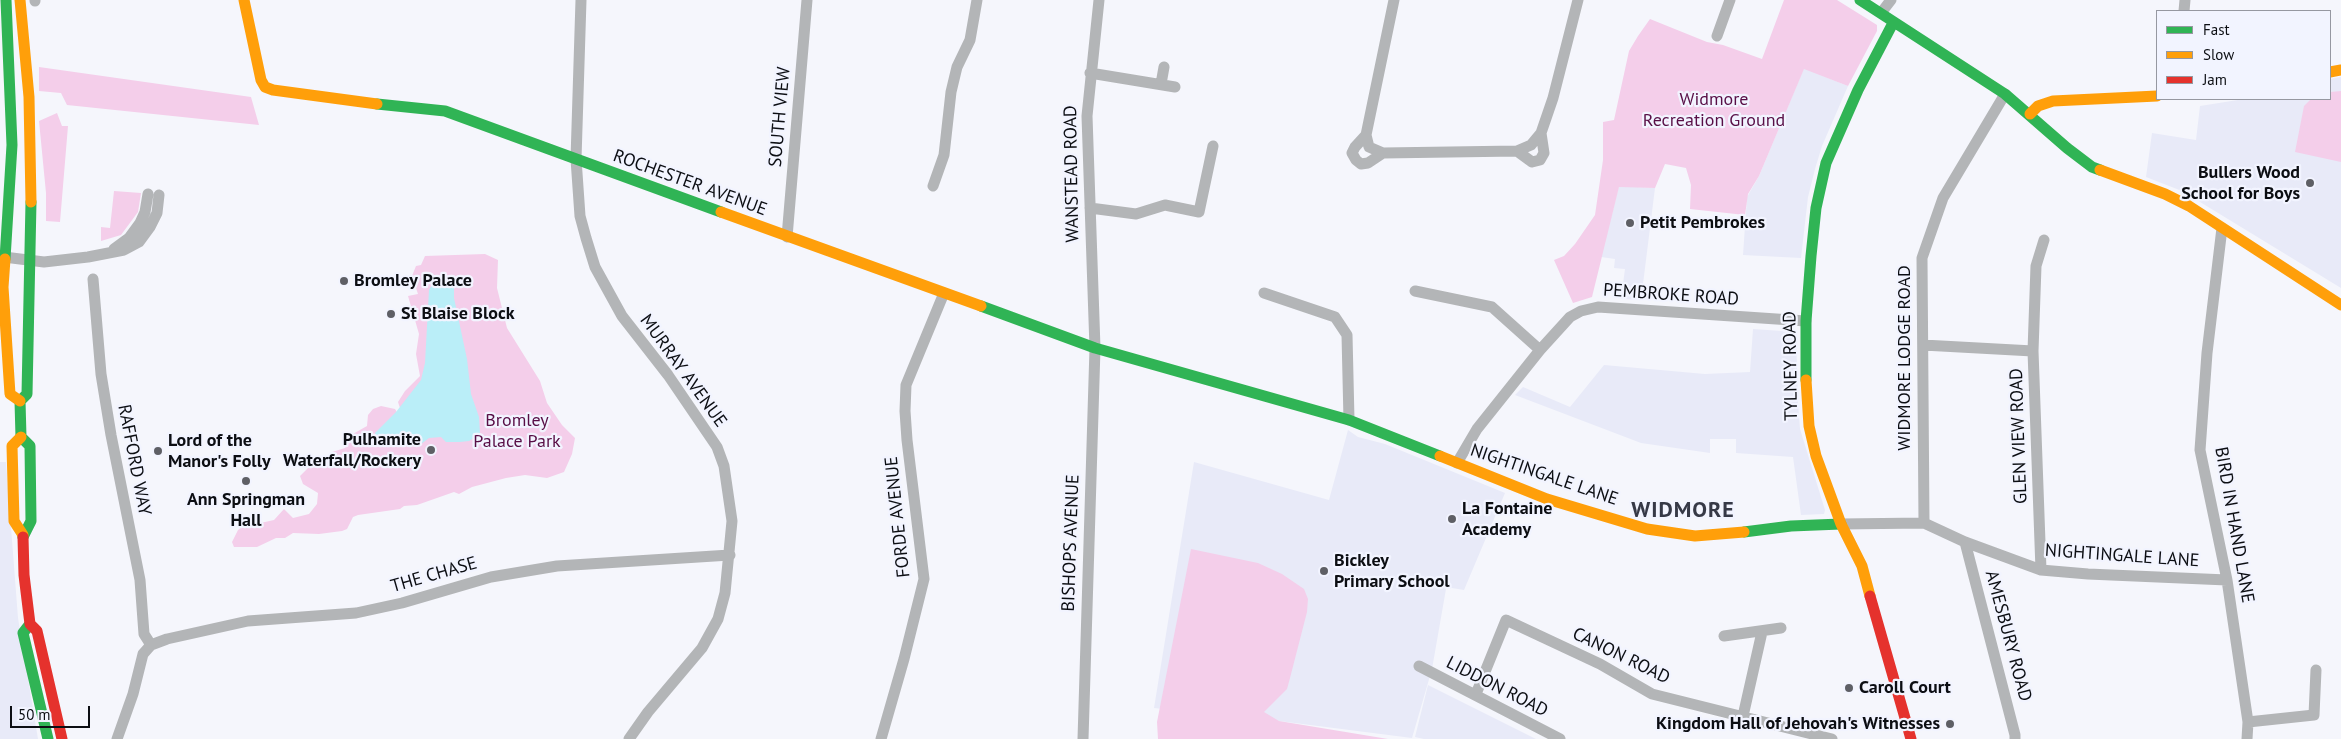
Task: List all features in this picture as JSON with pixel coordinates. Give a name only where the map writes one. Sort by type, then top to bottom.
[{"type":"street","points":[[6,0],[12,145],[3,286],[10,394],[20,402]]},
{"type":"street","points":[[20,0],[30,126],[31,194],[27,394],[20,402],[21,437],[30,446],[31,465],[30,521],[23,535],[25,596],[30,624],[37,631],[62,739]]},
{"type":"street","name":"ROCHESTER AVENUE","points":[[244,0],[260,80],[265,87],[273,90],[411,109],[446,111],[1095,348]]},
{"type":"street","name":"MURRAY AVENUE","points":[[581,0],[576,159],[580,216],[595,267],[606,290],[622,316],[668,375],[717,447],[724,466],[732,521],[725,593],[718,620],[702,648],[648,712],[629,739]]},
{"type":"street","name":"SOUTH VIEW","points":[[787,237],[807,0]]},
{"type":"street","points":[[933,186],[944,155],[957,66],[970,40],[977,0]]},
{"type":"street","name":"WANSTEAD ROAD","points":[[1095,348],[1087,116],[1099,0]]},
{"type":"street","points":[[1394,0],[1366,135],[1369,146],[1383,153],[1517,151],[1530,145],[1541,133],[1553,98],[1578,0]]},
{"type":"street","points":[[1717,36],[1730,0]]},
{"type":"street","points":[[1860,0],[2005,94],[2067,148],[2092,167],[2165,194],[2189,206],[2341,305]]},
{"type":"street","points":[[1881,13],[1892,0]]},
{"type":"street","name":"TYLNEY ROAD","points":[[1893,23],[1854,97],[1826,163],[1816,208],[1806,321],[1806,391],[1809,426],[1816,456],[1841,524],[1862,566],[1911,739]]},
{"type":"street","points":[[1161,84],[1164,67]]},
{"type":"street","points":[[1090,74],[1175,87]]},
{"type":"street","name":"WIDMORE LODGE ROAD","points":[[1924,523],[1922,258],[1943,198],[2005,94]]},
{"type":"street","points":[[2030,114],[2038,106],[2053,101],[2156,96]]},
{"type":"street","points":[[1517,151],[1532,162],[1540,160],[1544,153],[1541,133]]},
{"type":"street","points":[[1366,135],[1354,147],[1352,153],[1356,160],[1361,164],[1368,163],[1383,153]]},
{"type":"street","points":[[1090,208],[1136,214],[1165,205],[1199,212],[1213,146]]},
{"type":"street","points":[[4,257],[29,261],[78,258],[124,250],[139,242],[157,213],[155,196]]},
{"type":"street","name":"BIRD IN HAND LANE","points":[[2222,228],[2207,353],[2200,450],[2227,580],[2248,722],[2248,739]]},
{"type":"street","points":[[2033,351],[2036,266],[2044,240]]},
{"type":"street","name":"RAFFORD WAY","points":[[93,279],[101,374],[110,435],[139,573],[144,634],[151,645]]},
{"type":"street","points":[[1416,291],[1492,307],[1540,350]]},
{"type":"street","name":"FORDE AVENUE","points":[[881,739],[924,579],[907,440],[906,385],[944,293]]},
{"type":"street","points":[[1264,294],[1335,317],[1348,335],[1349,420]]},
{"type":"street","name":"PEMBROKE ROAD","points":[[1457,463],[1477,429],[1540,350],[1570,317],[1581,311],[1598,307],[1806,321]]},
{"type":"street","name":"GLEN VIEW ROAD","points":[[1923,344],[2033,351],[2041,570]]},
{"type":"street","name":"NIGHTINGALE LANE","points":[[1095,348],[1349,420],[1547,499],[1657,530],[1695,536],[1732,534],[1791,526],[1924,523],[1965,542],[2041,570],[2227,580]]},
{"type":"street","name":"BISHOPS AVENUE","points":[[1083,739],[1095,348]]},
{"type":"street","points":[[0,447],[12,446],[21,437]]},
{"type":"street","points":[[12,446],[14,521],[23,535]]},
{"type":"street","name":"AMESBURY ROAD","points":[[1965,542],[2015,739]]},
{"type":"street","name":"THE CHASE","points":[[151,645],[194,632],[248,622],[356,613],[402,603],[491,577],[557,566],[730,555]]},
{"type":"street","name":"CANON ROAD","points":[[1476,694],[1506,620],[1600,664],[1652,694],[1832,739]]},
{"type":"street","points":[[30,624],[23,633],[25,648],[48,739]]},
{"type":"street","points":[[1724,636],[1781,628]]},
{"type":"street","points":[[1743,716],[1762,632]]},
{"type":"street","points":[[118,739],[133,694],[143,654],[151,645]]},
{"type":"street","name":"LIDDON ROAD","points":[[1419,666],[1560,739]]},
{"type":"street","points":[[2248,722],[2314,715],[2316,670]]},
{"type":"shaded area","points":[[1804,68],[1848,86],[1822,146],[1815,169],[1808,197],[1801,258],[1743,255],[1747,197],[1759,176]]},
{"type":"shaded area","points":[[2341,77],[2341,288],[2182,191],[2146,177],[2152,133],[2196,140],[2200,106],[2238,100],[2331,100],[2331,79]]},
{"type":"shaded area","name":"Petit Pembrokes","points":[[1619,186],[1655,188],[1641,300],[1621,299],[1625,269],[1614,268],[1615,259],[1601,257]]},
{"type":"shaded area","points":[[1753,329],[1796,332],[1800,429],[1825,510],[1824,514],[1801,515],[1793,457],[1736,453],[1736,439],[1710,439],[1710,453],[1641,443],[1515,395],[1523,387],[1570,407],[1604,365],[1705,374],[1750,372]]},
{"type":"shaded area","name":"Bickley Primary School","points":[[1348,430],[1358,437],[1385,444],[1505,493],[1464,590],[1446,589],[1432,669],[1412,738],[1279,721],[1154,708],[1194,462],[1329,500]]},
{"type":"shaded area","points":[[0,462],[6,462],[18,618],[38,739],[0,739]]},
{"type":"shaded area","points":[[1428,685],[1536,739],[1424,739],[1415,737]]},
{"type":"green space","name":"Widmore Recreation Ground","points":[[1784,0],[1837,0],[1877,25],[1877,31],[1848,86],[1804,69],[1759,176],[1748,194],[1745,215],[1690,209],[1691,185],[1686,168],[1665,164],[1655,188],[1619,187],[1592,297],[1573,303],[1554,260],[1564,256],[1575,244],[1595,215],[1603,160],[1603,122],[1614,120],[1629,51],[1638,36],[1650,19],[1707,42],[1723,45],[1762,59]]},
{"type":"green space","points":[[39,67],[251,97],[259,125],[67,105],[61,93],[39,91]]},
{"type":"green space","points":[[2341,91],[2341,162],[2295,152],[2304,106],[2310,100],[2331,100],[2331,92]]},
{"type":"green space","points":[[57,113],[62,126],[68,126],[60,222],[46,221],[46,193],[39,121]]},
{"type":"green space","points":[[114,191],[141,193],[138,212],[121,235],[101,241],[101,227],[110,228]]},
{"type":"green space","name":"Bromley Palace Park","points":[[485,254],[498,260],[497,288],[507,328],[540,381],[547,403],[562,425],[575,438],[572,454],[564,472],[547,478],[525,475],[506,478],[472,487],[459,494],[454,492],[417,505],[358,515],[353,517],[347,529],[342,531],[319,534],[293,533],[285,538],[276,538],[257,547],[234,547],[232,542],[238,530],[249,521],[256,524],[274,520],[284,509],[293,518],[309,514],[317,504],[318,493],[303,484],[300,476],[309,467],[318,465],[329,457],[332,452],[345,448],[351,435],[367,426],[368,415],[373,409],[381,406],[395,409],[398,414],[399,423],[390,435],[394,437],[414,439],[428,431],[435,430],[446,430],[462,437],[470,436],[474,432],[475,427],[458,344],[458,330],[452,310],[451,288],[447,284],[440,287],[434,305],[431,333],[438,352],[438,358],[429,392],[410,410],[401,411],[398,402],[405,391],[420,376],[416,354],[419,334],[408,296],[418,294],[412,276],[416,266],[421,265],[425,256]]},
{"type":"green space","points":[[1191,549],[1258,563],[1282,574],[1304,589],[1308,599],[1307,612],[1287,689],[1264,712],[1279,721],[1388,739],[1158,739],[1157,722]]},
{"type":"water","points":[[446,277],[451,279],[454,287],[454,298],[467,359],[471,394],[479,417],[480,434],[469,441],[446,442],[441,437],[429,438],[416,445],[382,445],[377,441],[375,433],[396,412],[421,380],[425,363],[429,290],[434,281]]},
{"type":"traffic: fast","points":[[5,259],[12,145],[6,0]]},
{"type":"traffic: fast","points":[[1860,0],[2005,94],[2067,148],[2092,167],[2100,170]]},
{"type":"traffic: fast","points":[[1806,380],[1806,321],[1811,256],[1816,208],[1826,163],[1858,90],[1893,23]]},
{"type":"traffic: fast","points":[[377,104],[445,111],[721,212]]},
{"type":"traffic: fast","points":[[23,537],[31,521],[30,446],[21,437],[20,401],[27,394],[31,202]]},
{"type":"traffic: fast","points":[[981,306],[1095,348],[1349,420],[1440,456]]},
{"type":"traffic: fast","points":[[1744,532],[1791,526],[1841,524]]},
{"type":"traffic: fast","points":[[30,624],[23,633],[48,739]]},
{"type":"traffic: slow","points":[[20,0],[29,97],[31,202]]},
{"type":"traffic: slow","points":[[244,0],[261,80],[265,87],[273,90],[377,104]]},
{"type":"traffic: slow","points":[[2331,72],[2341,70]]},
{"type":"traffic: slow","points":[[2030,114],[2038,106],[2053,101],[2156,96]]},
{"type":"traffic: slow","points":[[2100,170],[2165,194],[2189,206],[2341,305]]},
{"type":"traffic: slow","points":[[721,212],[981,306]]},
{"type":"traffic: slow","points":[[5,259],[3,287],[10,394],[20,401]]},
{"type":"traffic: slow","points":[[1806,380],[1809,426],[1816,456],[1841,524],[1862,566],[1870,596]]},
{"type":"traffic: slow","points":[[21,437],[12,446],[14,521],[23,535]]},
{"type":"traffic: slow","points":[[1440,456],[1547,499],[1647,529],[1695,536],[1744,532]]},
{"type":"traffic: jam","points":[[23,537],[24,575],[30,624],[37,631],[62,739]]},
{"type":"traffic: jam","points":[[1870,596],[1911,739]]},
{"type":"place","name":"Bullers Wood School for Boys","points":[[2310,183]]},
{"type":"place","name":"Petit Pembrokes","points":[[1630,223]]},
{"type":"place","name":"Bromley Palace","points":[[344,281]]},
{"type":"place","name":"St Blaise Block","points":[[391,314]]},
{"type":"place","name":"Pulhamite Waterfall/Rockery","points":[[431,450]]},
{"type":"place","name":"Lord of the Manor's Folly","points":[[158,451]]},
{"type":"place","name":"Ann Springman Hall","points":[[246,481]]},
{"type":"place","name":"La Fontaine Academy","points":[[1452,519]]},
{"type":"place","name":"Bickley Primary School","points":[[1324,571]]},
{"type":"place","name":"Caroll Court","points":[[1849,688]]},
{"type":"place","name":"Kingdom Hall of Jehovah's Witnesses","points":[[1950,724]]},
{"type":"district","name":"WIDMORE","points":[[1683,511]]}]
